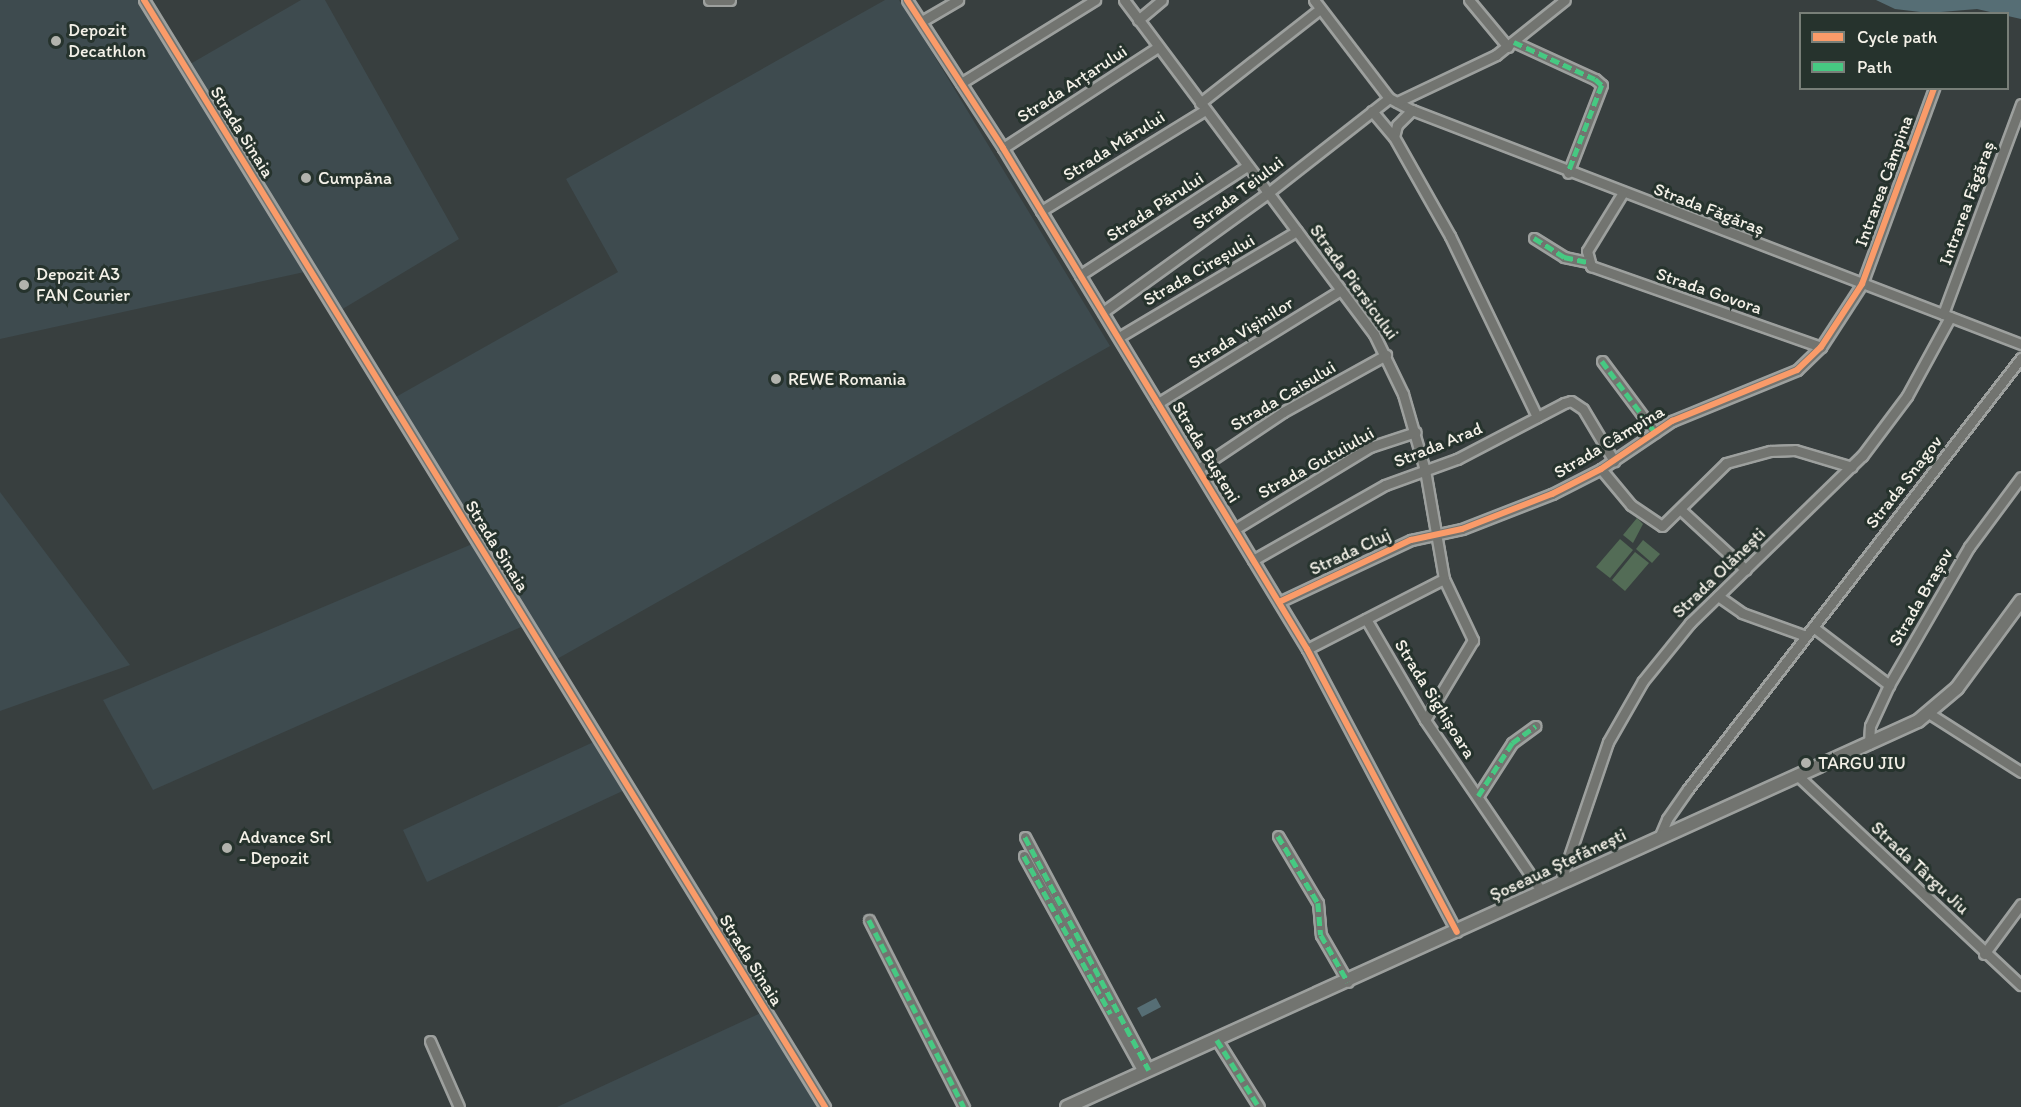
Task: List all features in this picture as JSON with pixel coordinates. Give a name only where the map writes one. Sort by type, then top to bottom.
[{"type":"main road","name":"Șoseaua Ștefănești","points":[[1068,1107],[1348,982],[1930,714],[1957,688],[2021,601]]},
{"type":"street","name":"Strada Sinaia","points":[[144,0],[825,1107]]},
{"type":"street","points":[[709,0],[730,0]]},
{"type":"street","name":"Strada Bușteni","points":[[908,0],[1003,148],[1307,649],[1457,932]]},
{"type":"street","points":[[922,21],[958,0]]},
{"type":"street","points":[[961,83],[1095,0]]},
{"type":"street","name":"Strada Piersicului","points":[[1124,0],[1341,290],[1386,355],[1416,432],[1444,579],[1473,645],[1425,720]]},
{"type":"street","points":[[1138,20],[1162,0]]},
{"type":"street","points":[[1314,0],[1393,100]]},
{"type":"street","points":[[1469,0],[1511,44],[1595,79],[1602,86],[1568,173]]},
{"type":"street","name":"Strada Teiului","points":[[1103,312],[1268,193],[1372,111],[1511,44],[1565,0]]},
{"type":"street","name":"Strada Mărului","points":[[1041,211],[1203,107],[1320,9]]},
{"type":"street","name":"Strada Arțarului","points":[[1003,148],[1158,47]]},
{"type":"street","name":"Intrarea Câmpina","points":[[1862,284],[1933,90]]},
{"type":"street","name":"Strada Făgăraș","points":[[1393,100],[1412,111],[1622,194],[2021,344]]},
{"type":"street","name":"Intrarea Făgăraș","points":[[1947,315],[2021,104]]},
{"type":"street","points":[[1372,111],[1394,137],[1450,236],[1537,417]]},
{"type":"street","points":[[1394,137],[1397,125],[1412,111]]},
{"type":"street","name":"Strada Părului","points":[[1080,275],[1248,166]]},
{"type":"street","points":[[1588,262],[1587,251],[1622,194]]},
{"type":"street","name":"Strada Cireșului","points":[[1119,337],[1297,231]]},
{"type":"street","name":"Strada Govora","points":[[1534,238],[1564,257],[1588,262],[1598,270],[1821,347]]},
{"type":"street","name":"Strada Câmpina","points":[[1434,532],[1462,529],[1499,515],[1601,469],[1655,432],[1714,402],[1785,377],[1821,347],[1862,284]]},
{"type":"street","name":"Strada Vișinilor","points":[[1158,403],[1341,290]]},
{"type":"street","name":"Strada Olănești","points":[[1560,883],[1616,724],[1659,660],[1718,596],[1852,467],[1907,396],[1947,315]]},
{"type":"street","name":"Strada Caisului","points":[[1198,469],[1283,412],[1386,355]]},
{"type":"street","name":"Strada Snagov","points":[[1659,838],[1670,814],[2021,358]]},
{"type":"street","points":[[1602,361],[1655,432]]},
{"type":"street","name":"Strada Arad","points":[[1253,560],[1384,485],[1457,459],[1564,403],[1577,404],[1614,461]]},
{"type":"street","name":"Strada Gutuiului","points":[[1235,529],[1370,447],[1416,432]]},
{"type":"street","points":[[1601,469],[1643,516],[1658,525],[1668,523],[1717,468],[1770,451],[1795,450],[1852,467]]},
{"type":"street","name":"Strada Brașov","points":[[1869,744],[1870,726],[1889,685],[1969,547],[2021,477]]},
{"type":"street","points":[[1681,510],[1746,570]]},
{"type":"street","name":"Strada Cluj","points":[[1279,602],[1434,532]]},
{"type":"street","points":[[1307,649],[1444,579]]},
{"type":"street","points":[[1718,596],[1742,613],[1806,636]]},
{"type":"street","name":"Strada Sighișoara","points":[[1366,618],[1425,720],[1542,892]]},
{"type":"street","points":[[1813,627],[1889,685]]},
{"type":"street","points":[[1930,714],[2021,772]]},
{"type":"street","name":"Strada Sighișoara","points":[[1478,796],[1512,743],[1535,726]]},
{"type":"street","name":"Strada Târgu Jiu","points":[[1797,775],[1952,919],[1984,954],[2021,985]]},
{"type":"street","points":[[1278,836],[1318,903],[1321,935],[1348,982]]},
{"type":"street","points":[[1025,837],[1146,1071]]},
{"type":"street","points":[[1024,856],[1146,1071]]},
{"type":"street","points":[[1984,954],[2021,904]]},
{"type":"street","points":[[869,920],[964,1107]]},
{"type":"street","points":[[1217,1040],[1259,1107]]},
{"type":"street","points":[[430,1041],[459,1107]]},
{"type":"shaded area","points":[[0,0],[144,0],[185,67],[301,0],[325,0],[459,239],[336,313],[309,271],[0,339]]},
{"type":"shaded area","points":[[885,0],[899,0],[1110,346],[557,659],[394,398],[618,272],[566,179]]},
{"type":"shaded area","points":[[0,492],[130,665],[0,711]]},
{"type":"shaded area","points":[[477,542],[528,624],[153,790],[103,700]]},
{"type":"shaded area","points":[[600,739],[629,788],[427,882],[403,830]]},
{"type":"shaded area","points":[[765,1011],[825,1107],[557,1107]]},
{"type":"green space","points":[[1637,518],[1643,524],[1633,543],[1623,535]]},
{"type":"green space","points":[[1620,539],[1633,550],[1610,578],[1596,567]]},
{"type":"green space","points":[[1643,540],[1660,554],[1652,563],[1636,549]]},
{"type":"green space","points":[[1635,552],[1649,563],[1625,591],[1612,580]]},
{"type":"water","points":[[1876,0],[2021,0],[2021,19],[2009,16],[2009,12],[1977,9],[1920,12],[1895,9]]},
{"type":"water","points":[[1156,998],[1161,1007],[1142,1017],[1137,1008]]},
{"type":"marked path","points":[[1514,42],[1595,79],[1602,85],[1568,173]]},
{"type":"marked path","points":[[1534,238],[1564,257],[1588,262]]},
{"type":"marked path","points":[[1602,361],[1655,432]]},
{"type":"marked path","points":[[1478,796],[1512,743],[1535,726]]},
{"type":"marked path","points":[[1278,836],[1318,903],[1321,935],[1348,982]]},
{"type":"marked path","points":[[1025,837],[1149,1070]]},
{"type":"marked path","points":[[1024,856],[1111,1014]]},
{"type":"marked path","points":[[869,920],[964,1107]]},
{"type":"marked path","points":[[1217,1040],[1259,1107]]},
{"type":"cycle path","points":[[144,0],[825,1107]]},
{"type":"cycle path","points":[[907,0],[1003,148],[1307,649],[1457,932]]},
{"type":"cycle path","points":[[1279,602],[1411,540],[1462,529],[1552,494],[1601,469],[1672,421],[1797,370],[1821,347],[1862,284],[1933,90]]},
{"type":"place","name":"Depozit Decathlon","points":[[56,41]]},
{"type":"place","name":"Cumpăna","points":[[306,178]]},
{"type":"place","name":"Depozit A3 FAN Courier","points":[[24,285]]},
{"type":"place","name":"REWE Romania","points":[[776,379]]},
{"type":"place","name":"TARGU JIU","points":[[1806,763]]},
{"type":"place","name":"Advance Srl - Depozit","points":[[227,848]]}]
